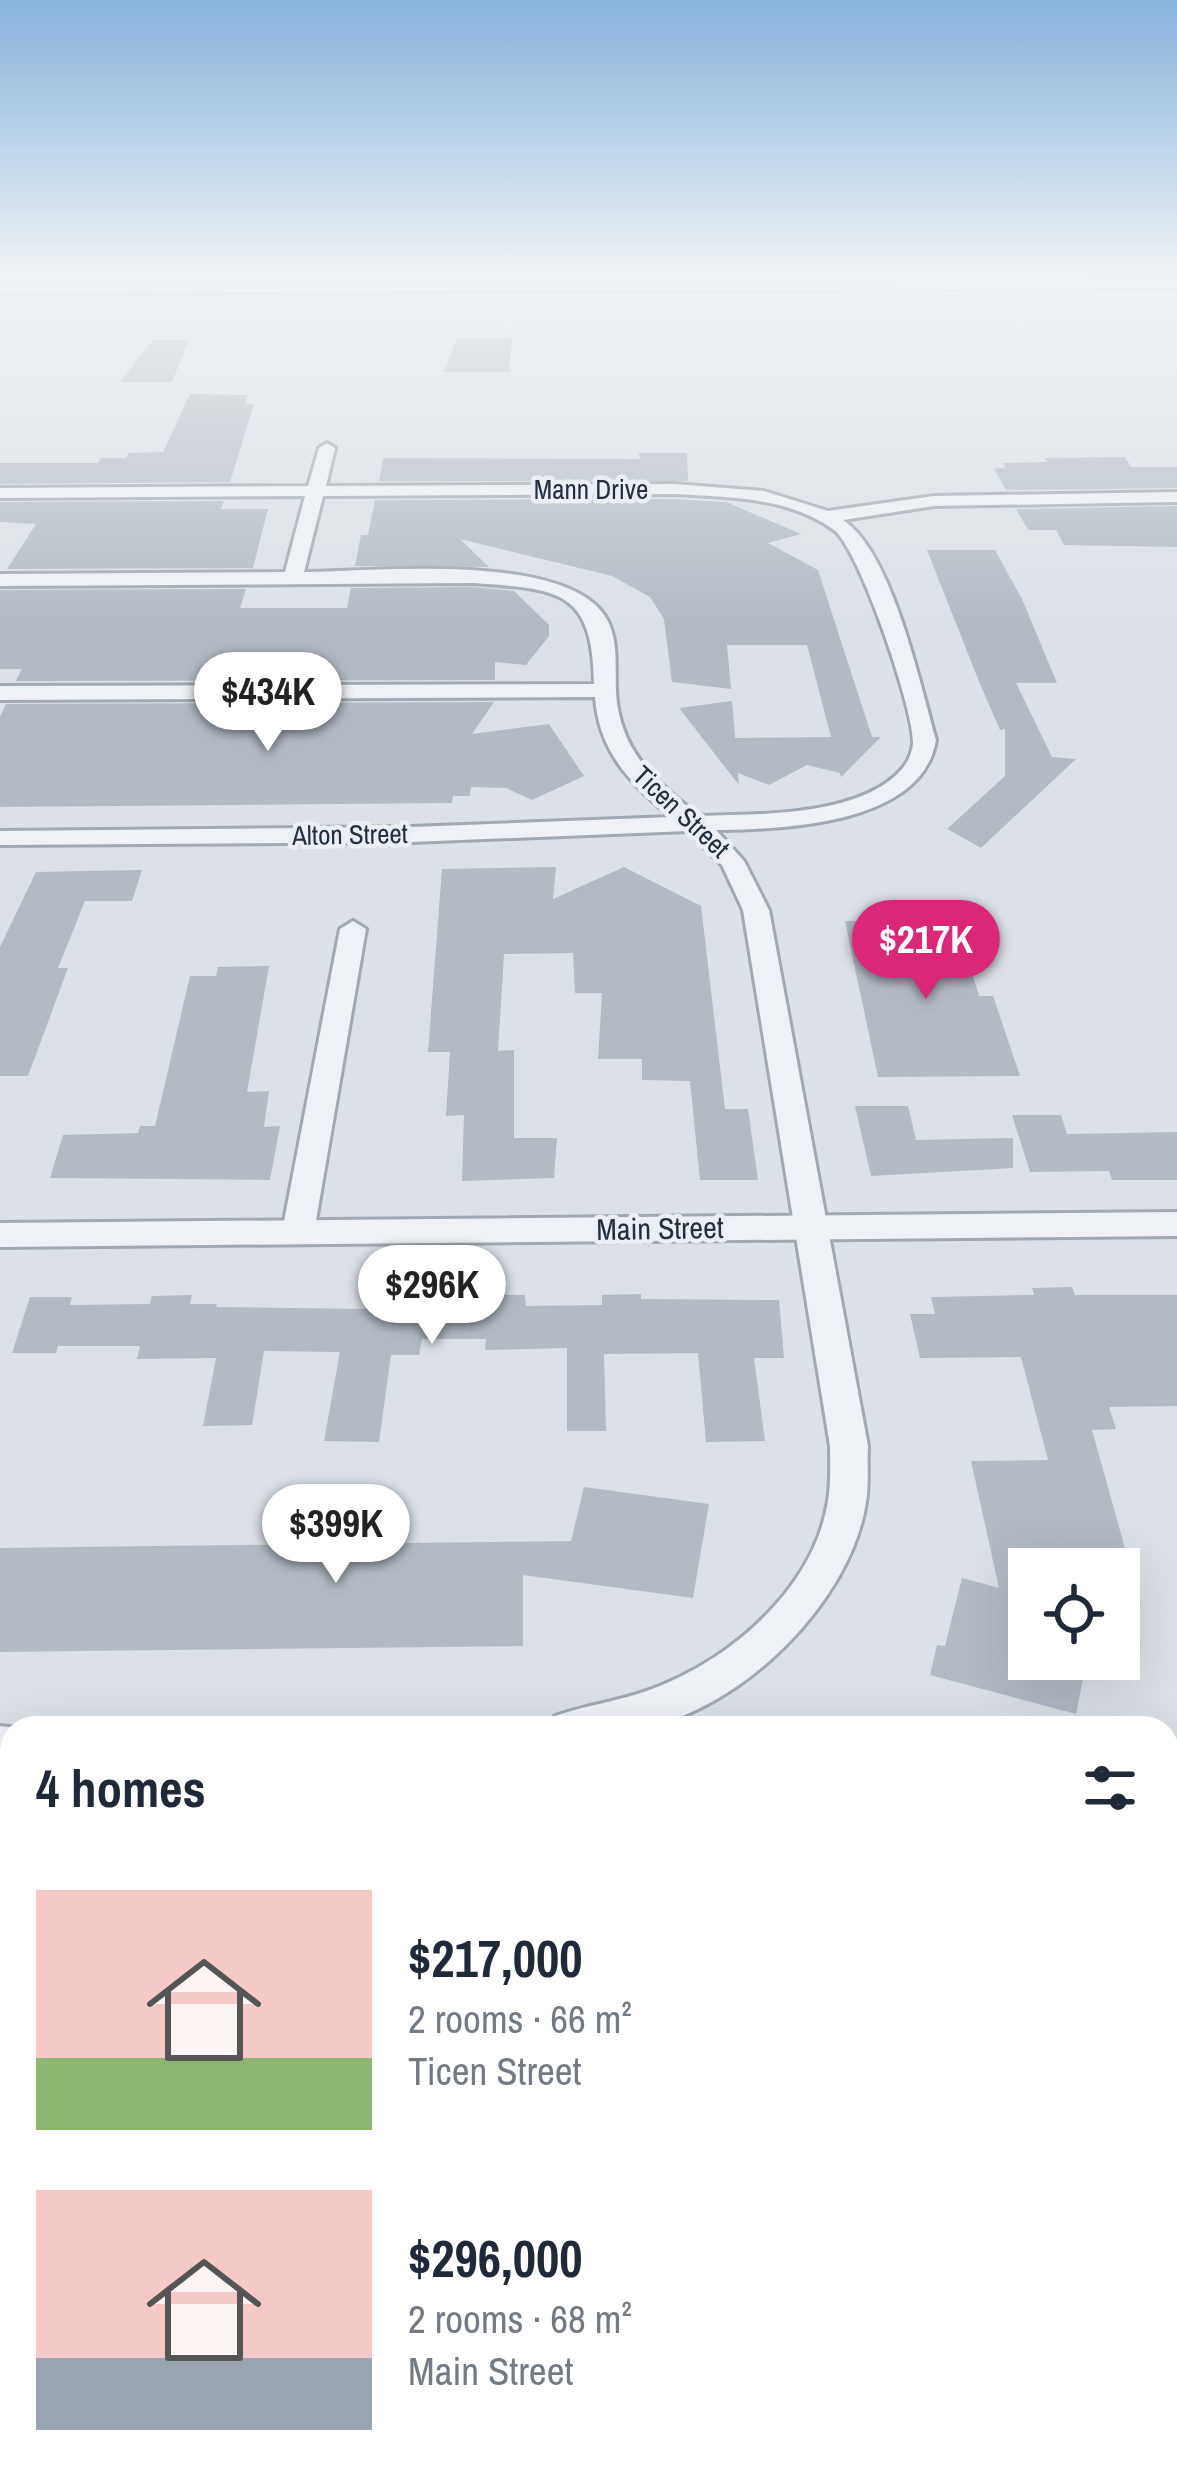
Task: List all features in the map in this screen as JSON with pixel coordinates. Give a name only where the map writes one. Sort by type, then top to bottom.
[{"type":"street","points":[[0,580],[293,578],[327,448]]},
{"type":"street","name":"Mann Drive","points":[[0,493],[694,490],[761,497],[824,517],[934,501],[1177,497]]},
{"type":"street","name":"Alton Street","points":[[0,838],[494,834],[787,818],[849,807],[903,782],[921,761],[923,735],[861,549],[844,529],[824,517]]},
{"type":"street","name":"Ticen Street","points":[[293,578],[473,577],[526,583],[562,593],[592,612],[600,626],[606,721],[618,749],[644,780],[699,823],[734,860],[752,896],[850,1460],[844,1524],[825,1569],[766,1640],[716,1677],[624,1716]]},
{"type":"street","points":[[0,694],[604,690]]},
{"type":"street","points":[[298,1232],[353,928]]},
{"type":"street","name":"Main Street","points":[[0,1234],[1177,1224]]},
{"type":"building","points":[[190,394],[248,395],[245,404],[254,404],[230,482],[0,484],[0,463],[98,463],[101,458],[126,458],[129,453],[163,452]]},
{"type":"building","points":[[639,453],[687,453],[688,481],[379,481],[383,458],[640,459]]},
{"type":"building","points":[[1125,457],[1131,467],[1177,467],[1177,488],[1006,490],[994,468],[1006,468],[1003,463],[1048,462],[1045,458]]},
{"type":"building","points":[[375,500],[726,502],[801,534],[768,543],[818,570],[872,737],[881,737],[841,777],[807,765],[769,785],[738,773],[739,785],[679,708],[732,701],[735,738],[831,737],[807,645],[727,645],[731,689],[672,682],[664,619],[650,597],[612,576],[460,539],[489,567],[355,566]]},
{"type":"building","points":[[224,501],[221,509],[268,509],[253,568],[7,569],[36,524],[0,522],[0,502]]},
{"type":"building","points":[[1177,506],[1177,547],[1064,545],[1056,530],[1028,530],[1016,509]]},
{"type":"building","points":[[927,550],[995,550],[1022,599],[1057,683],[1016,683],[1052,757],[1076,759],[981,848],[947,829],[1005,776],[1005,729],[1000,730]]},
{"type":"building","points":[[351,588],[514,591],[549,625],[549,636],[526,665],[495,662],[495,680],[16,681],[22,669],[0,669],[0,590],[246,589],[240,608],[347,608]]},
{"type":"building","points":[[494,702],[472,734],[549,724],[584,776],[532,800],[506,788],[471,787],[470,796],[453,796],[452,803],[0,807],[0,717],[6,704]]},
{"type":"building","points":[[556,867],[553,899],[624,867],[701,906],[725,1109],[748,1109],[758,1180],[700,1180],[690,1081],[642,1080],[642,1059],[598,1059],[602,993],[575,993],[573,953],[504,954],[498,1051],[514,1050],[514,1138],[557,1138],[554,1178],[462,1181],[464,1115],[446,1116],[450,1052],[428,1052],[442,869]]},
{"type":"building","points":[[142,870],[132,901],[85,901],[58,968],[68,968],[28,1076],[0,1076],[0,947],[36,872]]},
{"type":"building","points":[[956,920],[979,996],[993,996],[1020,1076],[878,1077],[845,921]]},
{"type":"building","points":[[269,966],[247,1092],[269,1091],[264,1127],[280,1126],[270,1180],[50,1178],[63,1135],[138,1133],[140,1126],[155,1126],[190,976],[216,976],[218,967]]},
{"type":"building","points":[[855,1106],[908,1106],[916,1140],[1013,1138],[1013,1168],[871,1176]]},
{"type":"building","points":[[1012,1115],[1061,1115],[1067,1134],[1177,1132],[1177,1180],[1112,1180],[1109,1171],[1030,1172]]},
{"type":"building","points":[[1072,1287],[1075,1295],[1177,1295],[1177,1406],[1109,1407],[1116,1429],[1092,1430],[1125,1548],[1008,1548],[1008,1680],[1083,1680],[1076,1714],[930,1675],[937,1645],[945,1646],[962,1578],[999,1588],[971,1461],[1048,1460],[1021,1357],[920,1358],[910,1314],[935,1314],[931,1297],[1034,1295],[1032,1288]]},
{"type":"building","points":[[641,1294],[641,1299],[779,1300],[784,1358],[754,1358],[765,1441],[706,1442],[698,1353],[604,1354],[606,1431],[567,1431],[567,1348],[485,1350],[486,1339],[422,1339],[419,1355],[391,1355],[379,1442],[324,1441],[340,1352],[264,1351],[252,1425],[203,1426],[216,1358],[137,1359],[140,1346],[58,1346],[56,1353],[12,1353],[30,1297],[72,1297],[70,1305],[150,1304],[152,1296],[192,1295],[190,1304],[216,1307],[368,1309],[369,1300],[486,1301],[486,1295],[525,1295],[526,1306],[602,1305],[602,1295]]},
{"type":"building","points":[[584,1487],[709,1504],[693,1598],[523,1575],[523,1646],[0,1652],[0,1548],[571,1541]]}]
